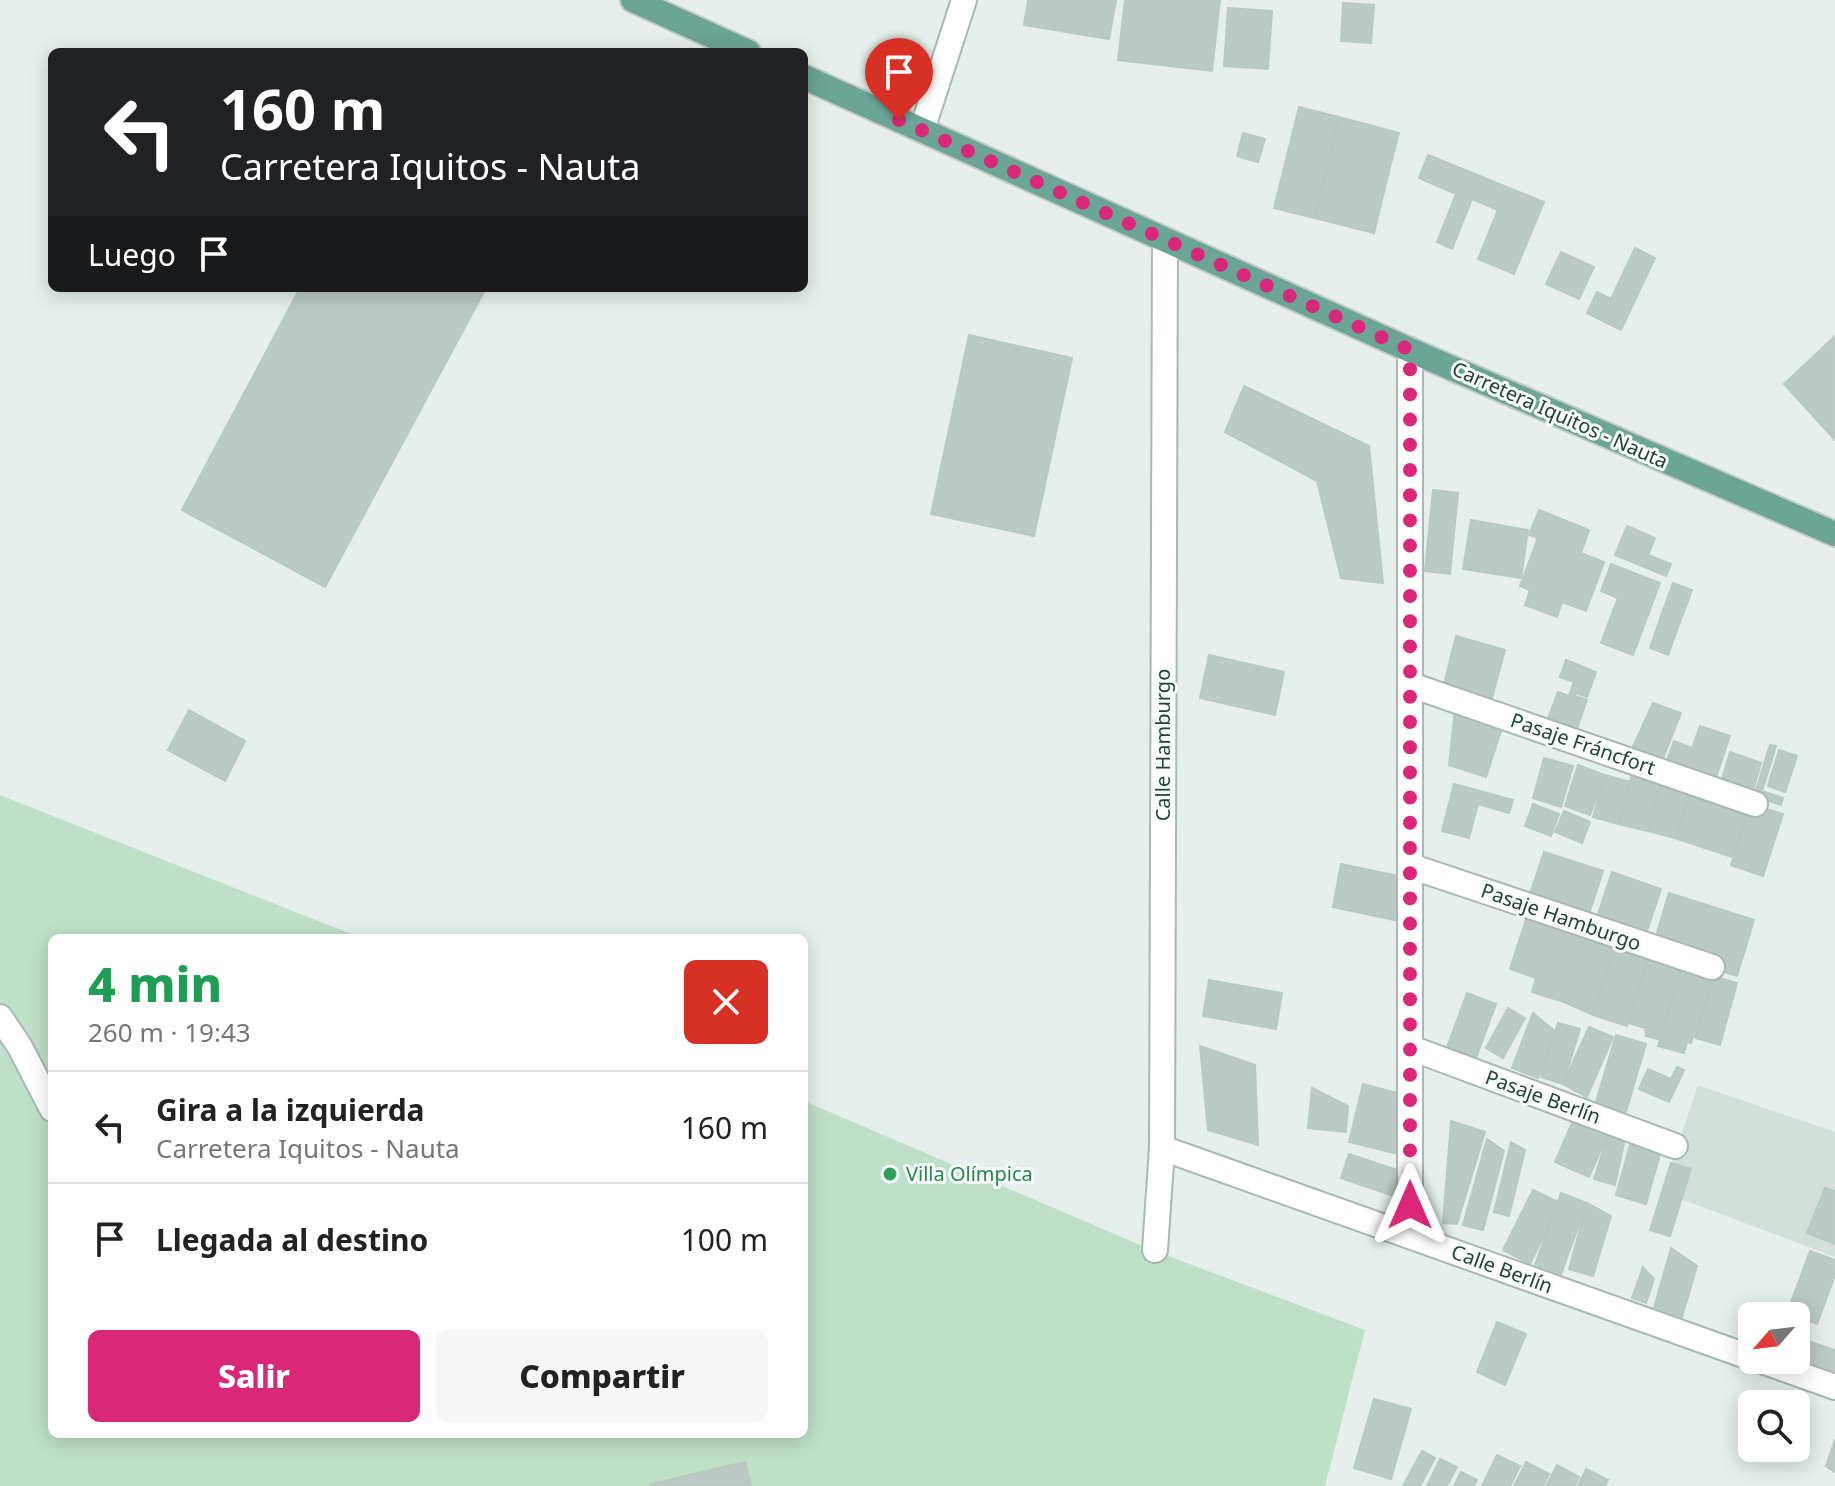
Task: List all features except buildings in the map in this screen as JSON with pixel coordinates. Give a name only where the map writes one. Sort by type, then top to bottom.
[{"type":"main road","points":[[633,0],[739,48]]},
{"type":"main road","name":"Carretera Iquitos - Nauta","points":[[808,79],[1410,350],[1835,534]]},
{"type":"street","points":[[922,130],[964,0]]},
{"type":"street","name":"Calle Hamburgo","points":[[1155,1250],[1162,1148],[1165,240]]},
{"type":"street","points":[[1410,350],[1410,1236]]},
{"type":"street","name":"Pasaje Fráncfort","points":[[1411,685],[1755,804]]},
{"type":"street","name":"Pasaje Hamburgo","points":[[1410,866],[1712,967]]},
{"type":"street","points":[[0,1017],[20,1047],[48,1101]]},
{"type":"street","name":"Pasaje Berlín","points":[[1411,1048],[1675,1146]]},
{"type":"street","name":"Calle Berlín","points":[[1162,1148],[1738,1353]]},
{"type":"street","points":[[1798,1374],[1835,1387]]},
{"type":"shaded area","points":[[1698,1085],[1835,1132],[1835,1257],[1662,1192]]},
{"type":"green space","name":"Villa Olímpica","points":[[0,795],[351,934],[48,934],[48,1438],[808,1438],[808,1103],[1147,1248],[1365,1330],[1325,1486],[0,1486]]},
{"type":"place","name":"Villa Olímpica","points":[[890,1174]]},
{"type":"route","points":[[899,120],[1410,350],[1410,1205]]}]
